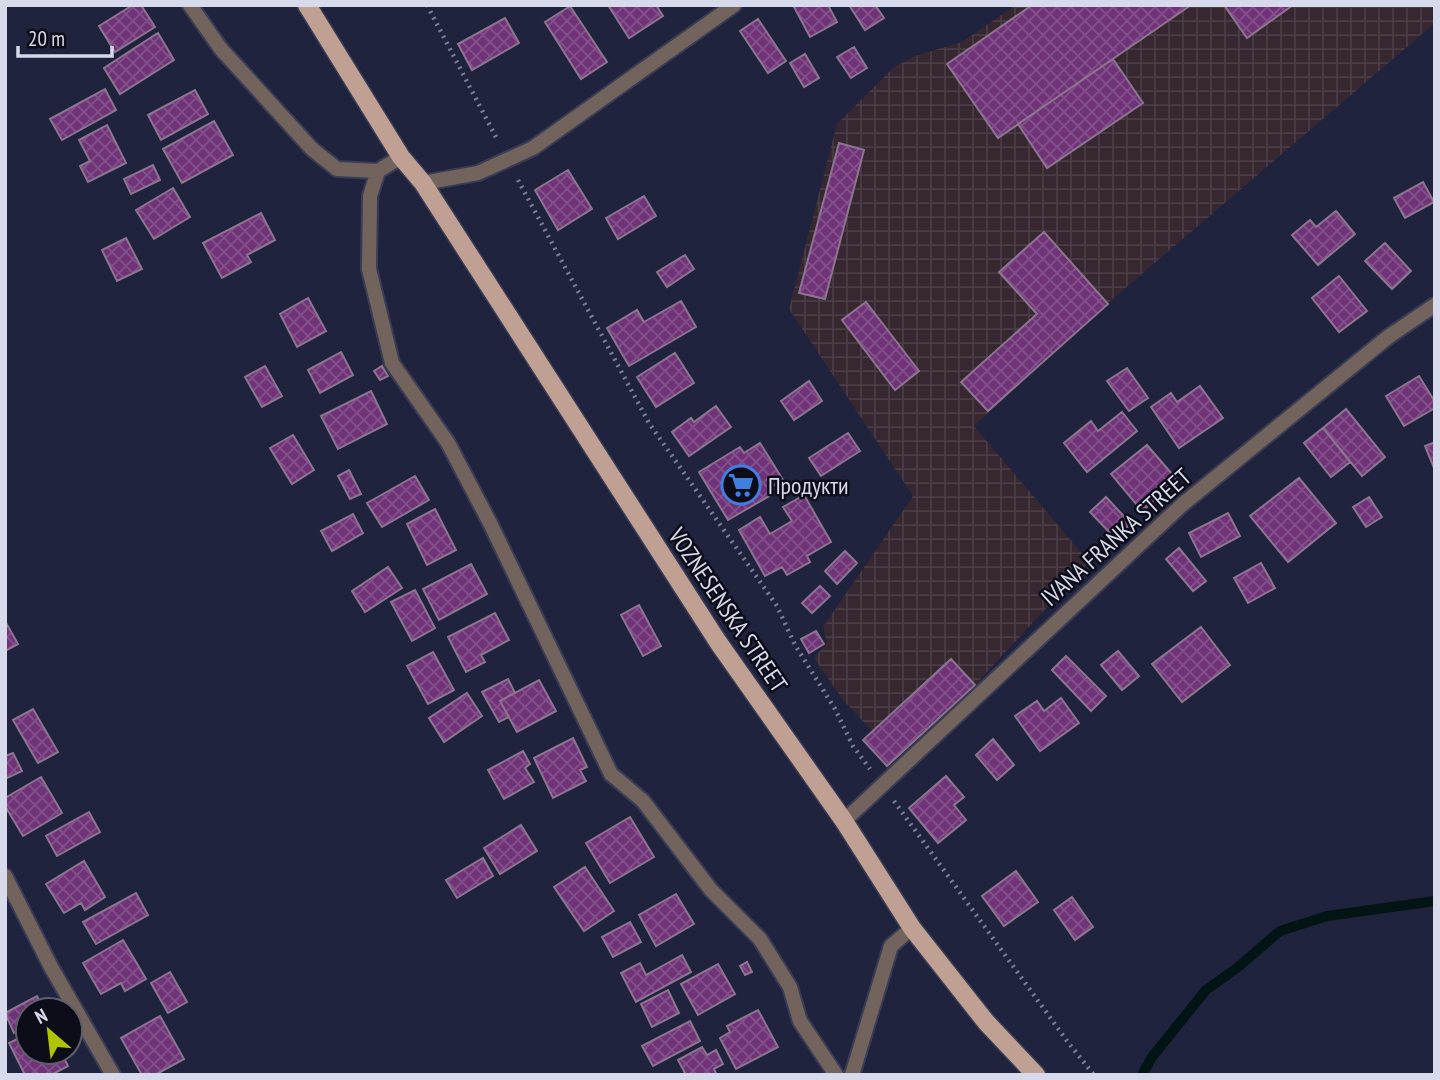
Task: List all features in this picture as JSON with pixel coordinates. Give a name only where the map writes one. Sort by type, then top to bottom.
[{"type":"main road","name":"VOZNESENSKA STREET","points":[[307,5],[401,157],[423,183],[718,642],[844,821],[912,928],[986,1022],[1036,1075]]},
{"type":"street","points":[[190,5],[221,49],[312,149],[337,169],[378,171],[401,157]]},
{"type":"street","points":[[423,183],[478,173],[533,148],[734,5]]},
{"type":"street","points":[[378,171],[370,196],[369,269],[392,363],[454,454],[611,774],[643,801],[711,890],[760,939],[790,987],[800,1021],[836,1075]]},
{"type":"street","name":"IVANA FRANKA STREET","points":[[844,821],[1183,504],[1388,337],[1435,305]]},
{"type":"street","points":[[5,876],[51,967],[113,1075]]},
{"type":"street","points":[[852,1075],[891,946],[912,928]]},
{"type":"path","points":[[427,5],[567,274],[649,423],[777,606],[794,645],[835,709],[853,746],[1094,1075]]},
{"type":"shaded area","points":[[1016,5],[1435,5],[1435,23],[1108,303],[974,426],[1089,562],[975,685],[887,766],[863,740],[872,731],[843,700],[814,658],[827,643],[823,627],[913,496],[789,309],[837,124],[894,67],[915,56],[962,42]]},
{"type":"building","points":[[133,5],[141,5],[155,27],[115,52],[99,26]]},
{"type":"building","points":[[608,5],[656,5],[663,16],[629,38]]},
{"type":"building","points":[[793,5],[828,5],[837,22],[810,37]]},
{"type":"building","points":[[849,5],[875,5],[884,18],[865,30]]},
{"type":"building","points":[[1032,5],[1191,5],[998,138],[947,64]]},
{"type":"building","points":[[1224,5],[1293,5],[1247,38]]},
{"type":"building","points":[[570,6],[607,62],[581,79],[545,22]]},
{"type":"building","points":[[505,18],[519,43],[472,70],[458,44]]},
{"type":"building","points":[[758,19],[786,61],[768,73],[740,31]]},
{"type":"building","points":[[158,33],[174,60],[120,94],[104,68]]},
{"type":"building","points":[[854,47],[867,68],[851,78],[837,57]]},
{"type":"building","points":[[805,54],[819,78],[804,87],[790,63]]},
{"type":"building","points":[[1113,59],[1143,103],[1047,168],[1018,124]]},
{"type":"building","points":[[105,89],[116,110],[62,140],[50,119]]},
{"type":"building","points":[[195,90],[208,114],[161,140],[148,115]]},
{"type":"building","points":[[214,121],[233,155],[182,183],[163,149]]},
{"type":"building","points":[[107,125],[126,163],[88,182],[80,166],[90,161],[79,140]]},
{"type":"building","points":[[839,143],[864,150],[825,299],[799,293]]},
{"type":"building","points":[[153,165],[160,180],[131,194],[124,179]]},
{"type":"building","points":[[568,170],[592,209],[558,230],[535,190]]},
{"type":"building","points":[[1423,182],[1434,202],[1405,218],[1394,198]]},
{"type":"building","points":[[173,188],[190,217],[154,239],[136,210]]},
{"type":"building","points":[[644,196],[656,216],[618,239],[606,218]]},
{"type":"building","points":[[1336,211],[1355,234],[1318,265],[1292,235],[1310,220],[1316,227]]},
{"type":"building","points":[[261,213],[275,240],[247,255],[251,262],[222,278],[203,243]]},
{"type":"building","points":[[1044,232],[1108,304],[988,411],[961,382],[1037,314],[999,272]]},
{"type":"building","points":[[126,238],[142,269],[117,281],[102,250]]},
{"type":"building","points":[[1385,243],[1411,271],[1392,289],[1365,261]]},
{"type":"building","points":[[685,255],[694,269],[667,287],[657,272]]},
{"type":"building","points":[[1339,276],[1367,311],[1339,332],[1312,298]]},
{"type":"building","points":[[308,298],[326,331],[297,347],[280,314]]},
{"type":"building","points":[[681,301],[696,327],[629,366],[607,328],[637,310],[644,322]]},
{"type":"building","points":[[866,302],[919,371],[895,390],[842,320]]},
{"type":"building","points":[[341,352],[353,375],[320,393],[308,370]]},
{"type":"building","points":[[675,353],[694,383],[656,407],[637,377]]},
{"type":"building","points":[[265,366],[282,396],[262,407],[245,377]]},
{"type":"building","points":[[382,366],[388,376],[380,380],[374,371]]},
{"type":"building","points":[[1127,368],[1148,398],[1129,411],[1107,381]]},
{"type":"building","points":[[1419,376],[1435,402],[1435,408],[1404,426],[1386,396]]},
{"type":"building","points":[[809,381],[822,401],[794,420],[781,401]]},
{"type":"building","points":[[1200,386],[1223,418],[1179,448],[1151,407],[1171,393],[1177,402]]},
{"type":"building","points":[[371,391],[387,424],[338,449],[321,416]]},
{"type":"building","points":[[716,406],[731,427],[689,456],[672,432],[691,418],[694,422]]},
{"type":"building","points":[[1346,409],[1385,457],[1362,476],[1323,428]]},
{"type":"building","points":[[1122,412],[1137,431],[1087,472],[1064,443],[1091,421],[1098,431]]},
{"type":"building","points":[[1323,428],[1350,462],[1331,477],[1304,443]]},
{"type":"building","points":[[848,433],[860,451],[821,476],[809,458]]},
{"type":"building","points":[[293,435],[314,470],[292,484],[270,448]]},
{"type":"building","points":[[1435,442],[1435,468],[1434,468],[1425,446]]},
{"type":"building","name":"Продукти","points":[[760,443],[783,480],[768,489],[771,495],[728,520],[699,472],[740,447],[744,453]]},
{"type":"building","points":[[1147,445],[1178,481],[1142,511],[1111,474]]},
{"type":"building","points":[[349,470],[361,494],[350,499],[338,476]]},
{"type":"building","points":[[415,476],[429,500],[382,527],[367,503]]},
{"type":"building","points":[[1299,478],[1336,523],[1288,562],[1250,516]]},
{"type":"building","points":[[804,495],[831,542],[807,556],[810,562],[787,575],[782,567],[765,576],[739,530],[760,517],[770,534],[792,521],[783,507]]},
{"type":"building","points":[[1106,497],[1131,524],[1115,538],[1090,512]]},
{"type":"building","points":[[1369,497],[1382,517],[1366,527],[1353,507]]},
{"type":"building","points":[[435,509],[456,550],[427,565],[407,524]]},
{"type":"building","points":[[1228,513],[1240,536],[1201,557],[1189,533]]},
{"type":"building","points":[[353,514],[363,533],[332,551],[321,531]]},
{"type":"building","points":[[1179,548],[1206,581],[1193,591],[1166,559]]},
{"type":"building","points":[[845,551],[857,563],[837,584],[825,571]]},
{"type":"building","points":[[1261,563],[1275,588],[1248,603],[1234,578]]},
{"type":"building","points":[[471,564],[487,594],[439,620],[423,589]]},
{"type":"building","points":[[388,567],[402,588],[365,612],[352,591]]},
{"type":"building","points":[[820,586],[830,596],[812,613],[802,603]]},
{"type":"building","points":[[415,590],[435,628],[412,641],[391,602]]},
{"type":"building","points":[[639,605],[661,646],[643,656],[621,615]]},
{"type":"building","points":[[495,613],[509,640],[481,655],[485,662],[466,672],[448,637]]},
{"type":"building","points":[[5,621],[18,644],[5,651]]},
{"type":"building","points":[[1201,627],[1230,665],[1182,702],[1152,664]]},
{"type":"building","points":[[816,631],[824,644],[809,653],[801,639]]},
{"type":"building","points":[[1118,651],[1139,676],[1122,690],[1101,665]]},
{"type":"building","points":[[433,652],[454,690],[428,704],[407,666]]},
{"type":"building","points":[[1066,656],[1106,696],[1091,711],[1052,670]]},
{"type":"building","points":[[951,659],[975,685],[887,766],[863,740]]},
{"type":"building","points":[[508,679],[515,693],[500,701],[509,717],[499,722],[482,692]]},
{"type":"building","points":[[539,680],[556,711],[517,732],[500,701]]},
{"type":"building","points":[[467,693],[482,716],[444,742],[429,718]]},
{"type":"building","points":[[1061,698],[1079,723],[1040,751],[1015,716],[1037,701],[1044,711]]},
{"type":"building","points":[[33,709],[58,752],[38,763],[13,720]]},
{"type":"building","points":[[573,738],[587,767],[580,770],[586,781],[553,798],[534,758]]},
{"type":"building","points":[[993,739],[1014,765],[997,780],[976,755]]},
{"type":"building","points":[[523,751],[530,764],[525,768],[534,782],[504,799],[488,770]]},
{"type":"building","points":[[13,753],[22,771],[5,779],[5,756]]},
{"type":"building","points":[[946,776],[964,797],[954,805],[966,820],[938,843],[909,808]]},
{"type":"building","points":[[41,777],[62,813],[23,836],[5,806],[5,798]]},
{"type":"building","points":[[89,812],[100,832],[57,856],[46,836]]},
{"type":"building","points":[[630,817],[654,857],[610,883],[586,843]]},
{"type":"building","points":[[521,825],[537,851],[500,874],[484,848]]},
{"type":"building","points":[[483,858],[493,876],[457,898],[446,880]]},
{"type":"building","points":[[84,861],[105,897],[85,910],[81,903],[64,913],[46,884]]},
{"type":"building","points":[[585,867],[614,911],[584,931],[554,887]]},
{"type":"building","points":[[1016,871],[1038,902],[1004,926],[982,896]]},
{"type":"building","points":[[136,893],[148,915],[96,944],[83,922]]},
{"type":"building","points":[[676,894],[694,924],[656,946],[639,915]]},
{"type":"building","points":[[1072,897],[1093,927],[1075,940],[1054,910]]},
{"type":"building","points":[[630,922],[641,942],[613,957],[602,937]]},
{"type":"building","points":[[123,940],[146,979],[125,991],[121,983],[101,994],[83,963]]},
{"type":"building","points":[[682,955],[691,972],[636,1002],[621,973],[640,963],[646,975]]},
{"type":"building","points":[[747,962],[752,972],[745,975],[740,966]]},
{"type":"building","points":[[718,964],[735,994],[698,1015],[681,984]]},
{"type":"building","points":[[170,972],[187,1002],[168,1013],[151,983]]},
{"type":"building","points":[[668,990],[679,1013],[652,1027],[641,1004]]},
{"type":"building","points":[[14,1008],[14,1033],[5,1013]]},
{"type":"building","points":[[758,1010],[778,1047],[736,1069],[720,1038],[730,1032],[727,1026]]},
{"type":"building","points":[[160,1016],[184,1059],[155,1075],[142,1075],[121,1038]]},
{"type":"building","points":[[690,1021],[700,1041],[653,1066],[642,1046]]},
{"type":"building","points":[[14,1041],[14,1053],[9,1043]]},
{"type":"building","points":[[702,1047],[707,1055],[716,1050],[723,1064],[714,1069],[717,1075],[686,1075],[678,1060]]},
{"type":"building","points":[[20,1066],[68,1066],[51,1075],[25,1075]]},
{"type":"waterway","points":[[1142,1075],[1152,1057],[1206,990],[1237,968],[1280,931],[1327,916],[1435,901]]},
{"type":"place","name":"Продукти","points":[[741,485]]}]
